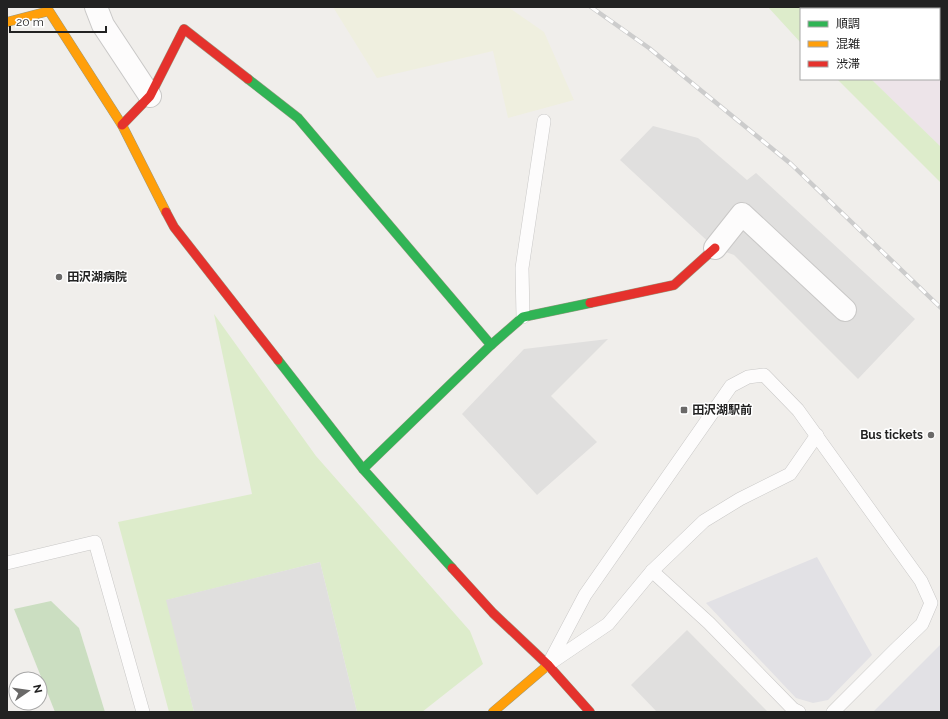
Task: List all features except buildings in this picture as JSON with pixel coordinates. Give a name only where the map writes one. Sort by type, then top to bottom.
[{"type":"street","points":[[96,7],[103,25],[150,96]]},
{"type":"street","points":[[7,22],[49,11],[122,125],[174,227],[363,469],[493,613],[548,665],[590,712]]},
{"type":"street","points":[[122,125],[150,96],[184,29],[298,118],[491,345]]},
{"type":"street","points":[[363,469],[491,345],[523,317],[674,285],[715,248],[742,214],[845,310]]},
{"type":"street","points":[[493,712],[548,665]]},
{"type":"lane","points":[[523,317],[522,268],[544,121]]},
{"type":"lane","points":[[548,665],[585,595],[731,386],[748,377],[764,375],[798,410],[817,435],[921,581],[931,603],[922,624],[833,712]]},
{"type":"lane","points":[[548,665],[608,624],[652,571],[704,521],[740,499],[790,474],[817,435]]},
{"type":"lane","points":[[7,563],[95,542],[143,712]]},
{"type":"lane","points":[[652,571],[709,623],[793,709],[799,712]]},
{"type":"shaded area","points":[[940,18],[941,147],[872,80],[940,80]]},
{"type":"shaded area","points":[[653,126],[698,138],[747,180],[756,173],[915,319],[858,379],[734,255],[715,248],[620,160]]},
{"type":"shaded area","points":[[608,339],[551,396],[597,442],[537,495],[462,414],[524,349]]},
{"type":"shaded area","points":[[817,557],[872,655],[828,700],[813,703],[796,698],[706,603]]},
{"type":"shaded area","points":[[320,562],[357,712],[194,712],[166,600]]},
{"type":"shaded area","points":[[687,630],[768,712],[657,712],[631,685]]},
{"type":"shaded area","points":[[941,644],[941,712],[873,712]]},
{"type":"green space","points":[[333,7],[508,7],[544,32],[574,100],[508,118],[493,51],[377,78]]},
{"type":"green space","points":[[768,7],[941,7],[940,18],[940,8],[800,8],[800,42]]},
{"type":"green space","points":[[838,80],[872,80],[941,147],[941,183]]},
{"type":"green space","points":[[214,314],[316,456],[470,631],[483,664],[422,712],[357,712],[320,562],[167,600],[194,712],[169,712],[118,522],[252,494]]},
{"type":"green space","points":[[51,601],[79,628],[105,712],[55,712],[48,694],[48,671],[39,671],[14,609]]},
{"type":"railway","points":[[591,7],[649,48],[791,164],[941,308]]},
{"type":"traffic: fast","points":[[248,79],[298,118],[491,345]]},
{"type":"traffic: fast","points":[[363,469],[491,345],[523,317],[590,303]]},
{"type":"traffic: fast","points":[[278,360],[363,469],[452,568]]},
{"type":"traffic: slow","points":[[7,22],[49,11],[122,125],[166,212]]},
{"type":"traffic: slow","points":[[493,712],[548,665]]},
{"type":"traffic: jam","points":[[122,125],[150,96],[184,29],[248,79]]},
{"type":"traffic: jam","points":[[166,212],[174,227],[278,360]]},
{"type":"traffic: jam","points":[[590,303],[674,285],[715,248]]},
{"type":"traffic: jam","points":[[452,568],[493,613],[548,665],[590,712]]},
{"type":"place","name":"田沢湖病院","points":[[59,277]]},
{"type":"place","name":"田沢湖駅前","points":[[684,410]]},
{"type":"place","name":"Bus tickets","points":[[931,435]]}]
